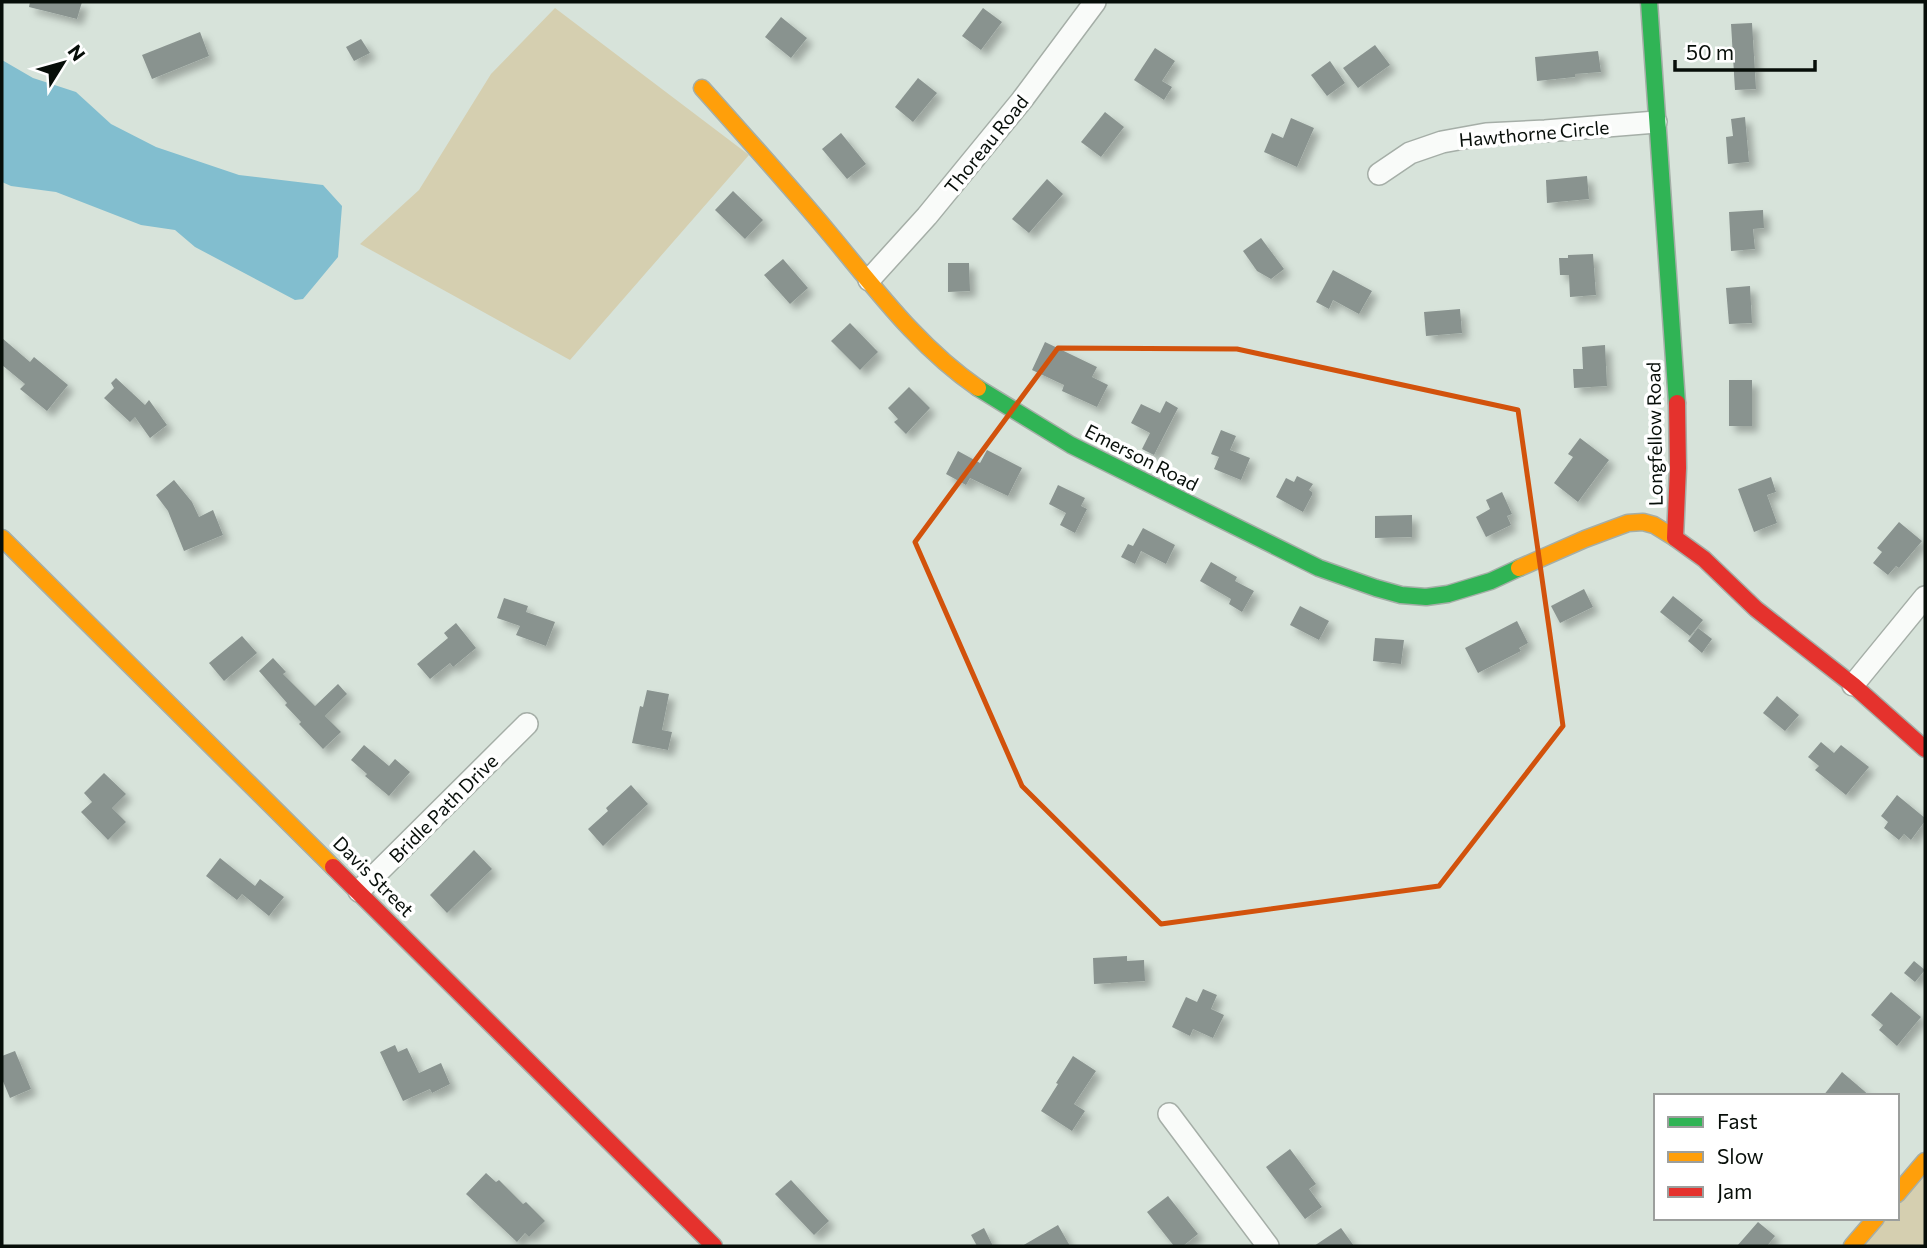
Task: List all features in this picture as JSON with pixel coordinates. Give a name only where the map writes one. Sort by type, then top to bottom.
[{"type":"street","name":"Thoreau Road","points":[[869,280],[927,216],[1022,100],[1095,2]]},
{"type":"street","name":"Longfellow Road","points":[[1649,2],[1677,396],[1675,538]]},
{"type":"street","name":"Emerson Road","points":[[702,88],[794,191],[911,331],[934,354],[974,385],[1070,445],[1288,554],[1376,588],[1426,597],[1448,594],[1491,580],[1628,523],[1643,522],[1654,525],[1675,538]]},
{"type":"street","name":"Hawthorne Circle","points":[[1379,174],[1410,153],[1441,142],[1486,134],[1657,122]]},
{"type":"street","name":"Davis Street","points":[[2,538],[714,1246]]},
{"type":"street","points":[[1675,538],[1704,559],[1756,609],[1853,685],[1925,749]]},
{"type":"street","points":[[1853,685],[1925,597]]},
{"type":"street","name":"Bridle Path Drive","points":[[359,891],[527,724]]},
{"type":"street","points":[[1169,1114],[1268,1246]]},
{"type":"street","points":[[1899,1192],[1925,1161]]},
{"type":"street","points":[[1852,1246],[1874,1220]]},
{"type":"highlighted area","points":[[1058,348],[1237,349],[1518,410],[1563,726],[1439,886],[1161,924],[1022,786],[915,542]]},
{"type":"shaded area","points":[[555,8],[749,155],[570,360],[360,244],[419,190],[491,74]]},
{"type":"shaded area","points":[[1925,1161],[1925,1246],[1852,1246],[1874,1220],[1899,1220],[1899,1192]]},
{"type":"water","points":[[2,60],[33,78],[76,92],[111,124],[156,147],[239,175],[323,185],[342,206],[338,257],[303,299],[295,300],[195,247],[175,230],[141,225],[56,192],[11,186],[2,182]]},
{"type":"building","points":[[30,2],[82,2],[77,19],[29,7]]},
{"type":"building","points":[[983,8],[1002,22],[981,50],[962,36]]},
{"type":"building","points":[[781,17],[807,38],[791,58],[765,37]]},
{"type":"building","points":[[1752,23],[1756,89],[1735,90],[1731,24]]},
{"type":"building","points":[[200,32],[209,56],[152,79],[142,55]]},
{"type":"building","points":[[361,39],[370,53],[354,61],[346,47]]},
{"type":"building","points":[[1375,45],[1390,65],[1358,88],[1343,68]]},
{"type":"building","points":[[1155,48],[1175,61],[1162,81],[1172,87],[1164,100],[1134,80]]},
{"type":"building","points":[[1598,51],[1601,72],[1537,81],[1535,57]]},
{"type":"building","points":[[1330,61],[1345,83],[1327,96],[1311,75]]},
{"type":"building","points":[[918,78],[937,93],[913,122],[895,107]]},
{"type":"building","points":[[1105,112],[1124,127],[1101,157],[1081,142]]},
{"type":"building","points":[[1745,117],[1749,162],[1728,164],[1726,137],[1733,136],[1731,119]]},
{"type":"building","points":[[1291,118],[1314,128],[1297,167],[1264,152],[1272,133],[1283,138]]},
{"type":"building","points":[[841,133],[866,164],[847,179],[822,149]]},
{"type":"building","points":[[1587,176],[1589,199],[1547,203],[1546,180]]},
{"type":"building","points":[[1047,179],[1063,194],[1029,233],[1012,219]]},
{"type":"building","points":[[733,191],[763,220],[745,239],[715,210]]},
{"type":"building","points":[[1763,210],[1764,228],[1753,229],[1755,249],[1731,251],[1729,212]]},
{"type":"building","points":[[1261,238],[1284,269],[1271,279],[1257,271],[1243,251]]},
{"type":"building","points":[[1593,254],[1596,295],[1570,297],[1569,275],[1560,275],[1559,258]]},
{"type":"building","points":[[783,259],[808,288],[790,304],[764,275]]},
{"type":"building","points":[[948,263],[969,263],[970,291],[948,292]]},
{"type":"building","points":[[1333,270],[1372,291],[1359,314],[1333,300],[1329,309],[1316,302]]},
{"type":"building","points":[[1750,286],[1752,323],[1729,324],[1726,288]]},
{"type":"building","points":[[1460,309],[1462,333],[1426,336],[1424,312]]},
{"type":"building","points":[[850,323],[878,352],[860,370],[831,341]]},
{"type":"building","points":[[2,338],[30,362],[34,357],[68,385],[47,411],[20,389],[25,384],[2,365]]},
{"type":"building","points":[[1045,342],[1097,367],[1092,377],[1108,385],[1097,407],[1062,391],[1064,385],[1032,370]]},
{"type":"building","points":[[1605,345],[1607,386],[1574,388],[1573,369],[1583,369],[1582,347]]},
{"type":"building","points":[[116,378],[145,405],[149,400],[167,425],[150,438],[135,417],[130,422],[104,398],[114,388],[111,383]]},
{"type":"building","points":[[1729,380],[1752,380],[1752,426],[1729,426]]},
{"type":"building","points":[[909,387],[930,408],[906,434],[894,422],[898,419],[888,408]]},
{"type":"building","points":[[1166,401],[1178,408],[1154,455],[1142,449],[1150,433],[1131,423],[1141,404],[1160,413]]},
{"type":"building","points":[[1221,430],[1236,436],[1230,450],[1250,458],[1241,480],[1214,469],[1219,457],[1211,454]]},
{"type":"building","points":[[1580,438],[1609,460],[1578,502],[1554,483],[1573,457],[1568,454]]},
{"type":"building","points":[[987,450],[1022,468],[1008,496],[970,478],[966,485],[946,474],[958,451],[980,463]]},
{"type":"building","points":[[1297,476],[1313,484],[1309,490],[1312,495],[1303,512],[1276,497],[1286,478],[1294,482]]},
{"type":"building","points":[[1771,477],[1776,492],[1767,495],[1777,523],[1754,532],[1738,489]]},
{"type":"building","points":[[174,480],[192,502],[199,517],[213,510],[223,535],[184,551],[168,511],[156,495]]},
{"type":"building","points":[[1058,485],[1085,498],[1081,506],[1087,509],[1075,533],[1060,525],[1066,513],[1049,504]]},
{"type":"building","points":[[1502,492],[1512,514],[1507,516],[1511,525],[1486,537],[1476,517],[1490,509],[1486,500]]},
{"type":"building","points":[[1412,515],[1412,537],[1375,538],[1375,516]]},
{"type":"building","points":[[1899,522],[1922,541],[1899,568],[1896,566],[1888,575],[1873,563],[1882,552],[1877,548]]},
{"type":"building","points":[[1143,528],[1175,545],[1166,564],[1141,551],[1135,564],[1121,557],[1128,544],[1133,546]]},
{"type":"building","points":[[1211,562],[1237,577],[1235,581],[1254,591],[1242,612],[1229,604],[1231,599],[1200,581]]},
{"type":"building","points":[[1584,589],[1593,607],[1560,623],[1551,606]]},
{"type":"building","points":[[1673,596],[1703,620],[1690,636],[1660,612]]},
{"type":"building","points":[[504,598],[528,606],[526,612],[555,622],[546,646],[516,635],[520,626],[497,618]]},
{"type":"building","points":[[1300,606],[1329,621],[1319,640],[1290,625]]},
{"type":"building","points":[[1517,621],[1528,643],[1519,648],[1521,651],[1478,673],[1465,648]]},
{"type":"building","points":[[456,623],[476,648],[453,667],[450,663],[430,679],[417,664],[448,638],[444,633]]},
{"type":"building","points":[[1698,628],[1712,639],[1702,653],[1688,641]]},
{"type":"building","points":[[242,636],[257,653],[224,681],[209,663]]},
{"type":"building","points":[[1375,638],[1404,640],[1401,664],[1373,661]]},
{"type":"building","points":[[273,658],[286,672],[283,674],[315,706],[338,684],[347,694],[325,716],[341,732],[323,749],[299,724],[301,722],[285,705],[287,703],[259,671]]},
{"type":"building","points":[[647,690],[669,694],[662,730],[672,732],[668,750],[632,743],[640,706],[643,707]]},
{"type":"building","points":[[1777,696],[1799,715],[1785,731],[1763,713]]},
{"type":"building","points":[[1821,742],[1834,753],[1841,745],[1869,767],[1846,795],[1815,770],[1819,766],[1808,757]]},
{"type":"building","points":[[364,745],[389,766],[395,759],[410,772],[389,796],[351,760]]},
{"type":"building","points":[[104,773],[126,794],[112,808],[126,822],[108,840],[81,812],[92,802],[84,793]]},
{"type":"building","points":[[631,785],[648,804],[603,846],[588,829]]},
{"type":"building","points":[[1897,795],[1925,818],[1911,840],[1904,834],[1899,840],[1884,828],[1888,822],[1881,816]]},
{"type":"building","points":[[474,850],[492,869],[447,913],[430,895]]},
{"type":"building","points":[[220,858],[255,886],[260,879],[284,897],[269,916],[242,894],[237,900],[206,876]]},
{"type":"building","points":[[1127,956],[1127,961],[1144,960],[1145,981],[1094,984],[1093,958]]},
{"type":"building","points":[[1914,961],[1925,970],[1915,982],[1904,973]]},
{"type":"building","points":[[1203,989],[1217,995],[1211,1009],[1224,1015],[1213,1038],[1193,1029],[1190,1036],[1172,1027],[1186,997],[1197,1002]]},
{"type":"building","points":[[1891,992],[1921,1017],[1897,1046],[1879,1030],[1883,1025],[1871,1015]]},
{"type":"building","points":[[395,1045],[398,1052],[407,1048],[419,1073],[441,1063],[450,1084],[432,1093],[430,1089],[403,1101],[380,1052]]},
{"type":"building","points":[[15,1051],[31,1089],[10,1098],[2,1079],[2,1056]]},
{"type":"building","points":[[1073,1056],[1096,1071],[1074,1104],[1085,1111],[1072,1131],[1041,1111]]},
{"type":"building","points":[[1842,1072],[1868,1094],[1825,1094]]},
{"type":"building","points":[[1290,1149],[1316,1184],[1309,1189],[1322,1207],[1305,1219],[1266,1167]]},
{"type":"building","points":[[486,1173],[496,1182],[499,1180],[545,1221],[529,1237],[525,1233],[517,1242],[466,1194]]},
{"type":"building","points":[[791,1180],[829,1221],[814,1235],[775,1194]]},
{"type":"building","points":[[1168,1196],[1198,1234],[1183,1246],[1174,1246],[1147,1212]]},
{"type":"building","points":[[1758,1222],[1775,1236],[1767,1246],[1737,1246]]},
{"type":"building","points":[[1058,1225],[1070,1246],[1022,1246]]},
{"type":"building","points":[[984,1228],[993,1246],[977,1246],[971,1235]]},
{"type":"building","points":[[1341,1228],[1354,1246],[1314,1246]]},
{"type":"traffic: fast","points":[[1649,2],[1677,403]]},
{"type":"traffic: fast","points":[[978,388],[1071,445],[1319,568],[1376,588],[1401,595],[1426,597],[1448,594],[1491,581],[1519,568]]},
{"type":"traffic: slow","points":[[702,88],[798,196],[898,316],[936,354],[978,388]]},
{"type":"traffic: slow","points":[[1519,568],[1628,523],[1643,522],[1654,525],[1675,538]]},
{"type":"traffic: slow","points":[[2,538],[333,867]]},
{"type":"traffic: slow","points":[[1899,1192],[1925,1161]]},
{"type":"traffic: slow","points":[[1852,1246],[1874,1220]]},
{"type":"traffic: jam","points":[[1677,403],[1675,538],[1704,559],[1756,609],[1853,685],[1925,749]]},
{"type":"traffic: jam","points":[[333,867],[714,1246]]}]
